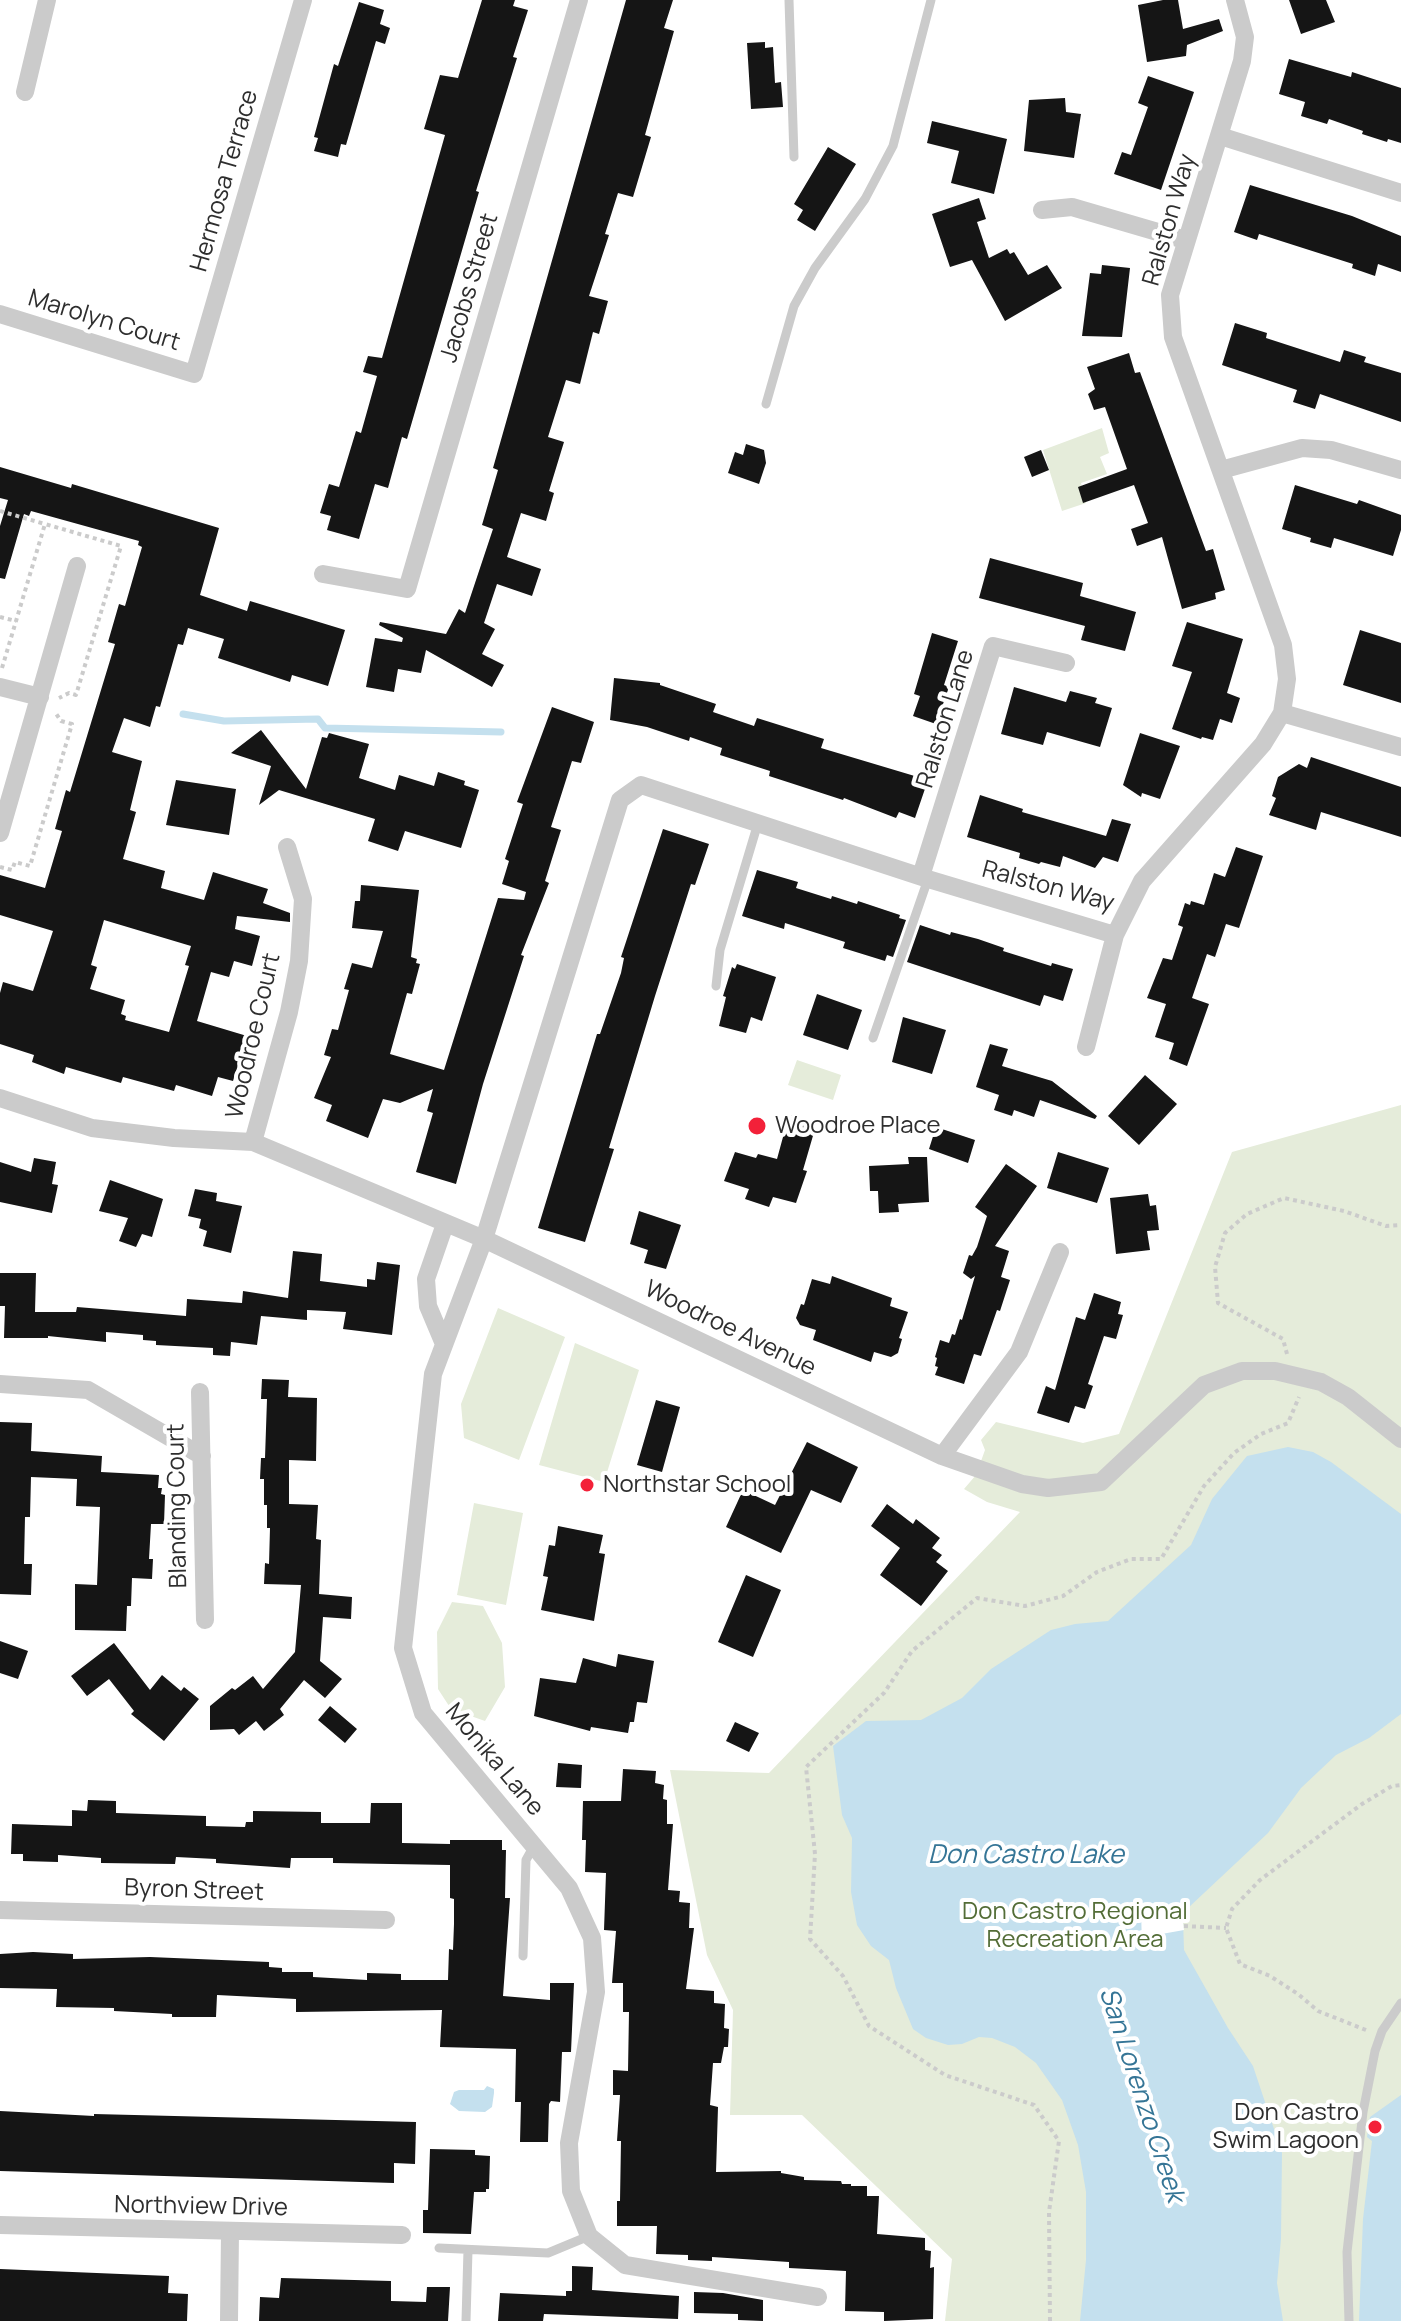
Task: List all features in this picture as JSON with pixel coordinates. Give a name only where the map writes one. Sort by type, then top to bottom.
[{"type":"street","points":[[25,92],[47,0]]},
{"type":"street","name":"Hermosa Terrace","points":[[194,374],[303,0]]},
{"type":"street","name":"Jacobs Street","points":[[323,574],[407,589],[579,0]]},
{"type":"street","name":"Ralston Way","points":[[484,1239],[620,800],[641,785],[1115,935],[1142,881],[1263,744],[1282,713],[1287,679],[1283,645],[1173,337],[1170,295],[1237,84],[1245,37],[1235,0]]},
{"type":"street","points":[[1220,136],[1401,193]]},
{"type":"street","points":[[1042,210],[1072,207],[1185,240]]},
{"type":"street","name":"Marolyn Court","points":[[0,314],[194,374]]},
{"type":"street","points":[[1221,470],[1302,448],[1331,450],[1401,470]]},
{"type":"street","points":[[0,833],[77,566]]},
{"type":"street","name":"Ralston Lane","points":[[925,877],[993,646],[1066,663]]},
{"type":"street","points":[[0,687],[40,697]]},
{"type":"street","points":[[1282,713],[1401,747]]},
{"type":"street","name":"Woodroe Court","points":[[253,1142],[289,1012],[299,961],[303,899],[287,847]]},
{"type":"street","points":[[1086,1047],[1115,935]]},
{"type":"street","name":"Woodroe Avenue","points":[[0,1098],[92,1128],[174,1138],[253,1142],[484,1239],[942,1456],[1022,1484],[1048,1488],[1101,1482],[1204,1385],[1242,1371],[1291,1373],[1334,1389],[1401,1439]]},
{"type":"street","points":[[444,1344],[428,1306],[426,1279],[445,1224]]},
{"type":"street","name":"Monika Lane","points":[[484,1239],[433,1374],[403,1648],[423,1713],[569,1888],[592,1938],[596,1992],[569,2143],[571,2191],[589,2236]]},
{"type":"street","points":[[942,1456],[1019,1352],[1060,1252]]},
{"type":"street","points":[[0,1384],[88,1390],[202,1456]]},
{"type":"street","name":"Blanding Court","points":[[200,1392],[205,1620]]},
{"type":"street","name":"Byron Street","points":[[0,1910],[386,1920]]},
{"type":"street","name":"Northview Drive","points":[[0,2225],[402,2235]]},
{"type":"street","points":[[229,2321],[230,2232]]},
{"type":"street","points":[[589,2236],[625,2265],[818,2297]]},
{"type":"lane","points":[[789,0],[794,157]]},
{"type":"lane","points":[[766,404],[794,306],[815,268],[865,199],[893,146],[931,0]]},
{"type":"lane","points":[[716,986],[720,950],[758,823]]},
{"type":"lane","points":[[873,1038],[925,877]]},
{"type":"lane","points":[[523,1956],[526,1860],[535,1844]]},
{"type":"lane","points":[[1349,2321],[1347,2252],[1363,2112],[1375,2051],[1382,2031],[1401,2003]]},
{"type":"lane","points":[[439,2248],[548,2253],[589,2236]]},
{"type":"lane","points":[[466,2321],[468,2250]]},
{"type":"path","points":[[0,511],[45,524]]},
{"type":"path","points":[[0,617],[16,621]]},
{"type":"path","points":[[1050,2321],[1049,2212],[1059,2141],[1034,2105],[945,2075],[869,2026],[843,1976],[810,1939],[815,1854],[806,1767],[884,1693],[912,1651],[977,1598],[1025,1606],[1063,1596],[1097,1572],[1131,1559],[1161,1559],[1204,1486],[1234,1453],[1261,1434],[1288,1423],[1299,1399],[1283,1339],[1218,1303],[1215,1267],[1225,1233],[1247,1214],[1284,1198],[1344,1211],[1386,1226],[1401,1225]]},
{"type":"path","points":[[1382,2031],[1367,2030],[1318,2011],[1270,1976],[1240,1964],[1226,1928],[1232,1909],[1260,1880],[1362,1804],[1392,1786],[1401,1785]]},
{"type":"path","points":[[1184,1926],[1226,1928]]},
{"type":"green space","points":[[1102,428],[1109,453],[1100,457],[1107,474],[1081,483],[1086,503],[1062,511],[1043,450]]},
{"type":"green space","points":[[797,1060],[841,1075],[833,1100],[788,1085]]},
{"type":"green space","name":"Don Castro Regional Recreation Area","points":[[1401,1105],[1401,2321],[945,2321],[952,2259],[802,2115],[730,2115],[733,2010],[707,1955],[670,1770],[769,1773],[1020,1512],[987,1502],[964,1489],[976,1475],[985,1450],[981,1440],[996,1422],[1083,1443],[1119,1434],[1232,1152]]},
{"type":"green space","points":[[498,1308],[565,1337],[519,1460],[464,1438],[461,1404]]},
{"type":"green space","points":[[575,1343],[639,1370],[604,1482],[539,1465]]},
{"type":"green space","points":[[474,1503],[523,1513],[506,1605],[457,1595]]},
{"type":"green space","points":[[452,1602],[483,1606],[502,1643],[505,1687],[485,1721],[451,1709],[438,1689],[437,1632]]},
{"type":"water","name":"Don Castro Lake","points":[[1288,1447],[1313,1452],[1331,1462],[1401,1514],[1401,1714],[1369,1738],[1336,1755],[1301,1788],[1268,1833],[1188,1908],[1183,1919],[1184,1950],[1253,2066],[1282,2153],[1277,2283],[1283,2321],[1080,2321],[1086,2260],[1086,2192],[1078,2145],[1062,2100],[1036,2063],[1015,2047],[992,2038],[979,2037],[962,2044],[948,2045],[926,2038],[913,2029],[896,1988],[889,1960],[871,1946],[857,1925],[851,1892],[852,1838],[842,1815],[833,1746],[866,1721],[921,1720],[962,1698],[991,1669],[1051,1630],[1108,1621],[1191,1545],[1212,1499],[1247,1456]]},
{"type":"water","points":[[487,2086],[494,2089],[494,2093],[492,2107],[485,2112],[459,2111],[450,2104],[454,2092],[484,2090]]},
{"type":"water","name":"Don Castro Swim Lagoon","points":[[1401,2095],[1401,2321],[1359,2321],[1363,2219],[1372,2141],[1367,2137],[1370,2117]]},
{"type":"pier","points":[[1155,1907],[1155,1919],[1183,1922],[1184,1930],[1156,1935],[1156,1947],[1142,1948],[1141,1908]]},
{"type":"building","points":[[482,0],[515,0],[513,6],[528,10],[513,57],[517,58],[476,191],[479,192],[407,439],[402,437],[388,488],[375,484],[359,539],[327,530],[331,516],[320,513],[329,484],[339,487],[356,431],[361,433],[377,376],[363,372],[368,356],[382,358],[445,135],[424,129],[440,75],[458,78]]},
{"type":"building","points":[[626,0],[673,0],[664,28],[674,31],[645,135],[651,137],[633,197],[618,193],[605,234],[609,235],[589,296],[608,301],[599,334],[593,332],[580,384],[566,380],[548,437],[564,442],[549,491],[554,493],[546,521],[521,513],[507,557],[541,569],[532,596],[497,584],[484,623],[495,629],[482,654],[504,665],[492,687],[426,650],[421,673],[398,669],[394,692],[366,687],[375,638],[402,642],[403,638],[379,625],[380,622],[446,634],[459,609],[465,613],[493,529],[482,525],[498,470],[493,468]]},
{"type":"building","points":[[1178,0],[1183,29],[1219,19],[1223,31],[1187,45],[1186,56],[1147,62],[1138,5]]},
{"type":"building","points":[[1289,0],[1326,0],[1335,22],[1301,34]]},
{"type":"building","points":[[359,2],[384,10],[380,24],[390,28],[385,44],[376,41],[346,145],[341,144],[338,157],[314,151],[318,138],[314,137],[334,64],[338,66]]},
{"type":"building","points":[[765,42],[765,48],[773,47],[775,83],[781,82],[783,107],[751,109],[747,43]]},
{"type":"building","points":[[1289,59],[1351,77],[1352,72],[1401,88],[1401,143],[1362,134],[1363,131],[1329,119],[1327,124],[1301,116],[1305,102],[1279,94]]},
{"type":"building","points":[[1148,76],[1194,92],[1161,190],[1114,174],[1122,152],[1131,155],[1148,107],[1138,103]]},
{"type":"building","points":[[1065,98],[1066,112],[1081,114],[1074,158],[1024,151],[1029,100]]},
{"type":"building","points":[[932,121],[1007,139],[994,194],[951,183],[959,151],[927,143]]},
{"type":"building","points":[[828,147],[856,164],[815,231],[797,220],[803,210],[794,204]]},
{"type":"building","points":[[1250,185],[1352,216],[1401,236],[1401,272],[1378,264],[1375,276],[1352,268],[1353,264],[1259,234],[1257,240],[1234,232]]},
{"type":"building","points":[[979,198],[986,219],[977,222],[989,258],[1007,249],[1010,254],[1014,252],[1028,275],[1047,265],[1062,288],[1005,321],[972,260],[950,267],[932,214]]},
{"type":"building","points":[[1102,265],[1130,268],[1122,337],[1082,336],[1090,273],[1101,274]]},
{"type":"building","points":[[1235,323],[1267,333],[1266,338],[1340,362],[1344,350],[1366,357],[1364,362],[1401,373],[1401,422],[1320,394],[1315,409],[1293,402],[1297,390],[1222,365]]},
{"type":"building","points":[[1129,353],[1135,373],[1140,372],[1206,551],[1213,549],[1225,590],[1215,593],[1216,599],[1182,609],[1162,537],[1137,546],[1131,529],[1148,523],[1134,485],[1083,503],[1078,487],[1127,469],[1105,407],[1094,410],[1088,394],[1095,389],[1087,367]]},
{"type":"building","points":[[746,444],[764,450],[766,463],[759,484],[728,473],[735,452],[743,455]]},
{"type":"building","points":[[1041,450],[1049,470],[1032,477],[1024,457]]},
{"type":"building","points":[[0,467],[71,488],[72,484],[219,528],[200,595],[247,611],[250,601],[345,630],[328,686],[292,675],[290,682],[218,658],[224,639],[188,628],[183,645],[178,644],[160,707],[156,706],[150,727],[124,718],[112,752],[142,761],[130,810],[136,812],[123,859],[165,871],[161,888],[204,900],[213,872],[268,889],[263,903],[290,913],[290,922],[237,916],[235,929],[260,936],[252,966],[234,961],[229,977],[211,972],[197,1021],[247,1036],[233,1081],[218,1077],[212,1096],[176,1085],[174,1091],[123,1077],[121,1083],[66,1067],[64,1074],[32,1062],[34,1055],[0,1044],[0,993],[3,982],[33,991],[53,931],[0,915],[0,875],[45,888],[62,831],[55,829],[66,790],[70,792],[115,644],[108,642],[119,604],[125,606],[142,547],[138,545],[139,541],[31,511],[29,516],[24,514],[5,579],[0,578],[0,526],[8,500],[0,498]],"holes":[[[104,920],[191,946],[185,965],[189,966],[169,1032],[125,1020],[126,1016],[121,1014],[125,1000],[90,989],[97,967],[91,965]]]},
{"type":"building","points":[[1295,485],[1357,504],[1359,500],[1401,515],[1401,530],[1393,556],[1334,538],[1331,548],[1282,529]]},
{"type":"building","points":[[990,558],[1083,583],[1080,596],[1136,612],[1125,651],[1081,640],[1085,626],[979,598]]},
{"type":"building","points":[[1187,622],[1243,639],[1227,693],[1240,698],[1232,723],[1220,719],[1213,740],[1172,729],[1192,672],[1172,666]]},
{"type":"building","points":[[1360,630],[1401,643],[1401,703],[1343,685]]},
{"type":"building","points":[[932,633],[958,641],[944,685],[949,687],[936,724],[913,716],[920,696],[914,694]]},
{"type":"building","points":[[614,678],[660,683],[716,704],[713,712],[754,726],[757,718],[824,739],[821,748],[928,780],[915,818],[899,812],[896,818],[844,798],[769,776],[770,771],[720,755],[722,748],[690,737],[689,741],[647,727],[610,720]]},
{"type":"building","points":[[1014,687],[1066,702],[1070,691],[1097,698],[1095,703],[1112,708],[1100,747],[1047,732],[1043,745],[1001,734]]},
{"type":"building","points":[[552,707],[594,722],[581,763],[572,761],[551,827],[561,830],[545,881],[549,883],[521,955],[524,956],[483,1084],[456,1184],[416,1172],[433,1113],[427,1111],[433,1089],[400,1103],[383,1099],[368,1138],[326,1121],[332,1105],[314,1098],[331,1057],[324,1055],[332,1029],[338,1030],[349,990],[344,989],[352,963],[372,968],[383,931],[352,928],[355,901],[360,901],[361,885],[419,890],[411,957],[420,964],[412,994],[407,993],[390,1054],[444,1070],[498,898],[524,900],[526,892],[502,884],[509,861],[505,859],[523,804],[517,802]]},
{"type":"building","points":[[261,730],[306,789],[322,737],[327,738],[329,733],[369,744],[359,778],[395,790],[399,775],[434,786],[438,772],[465,781],[464,785],[479,790],[461,848],[405,831],[398,851],[368,841],[375,819],[279,790],[259,805],[271,766],[231,753]]},
{"type":"building","points":[[1140,733],[1180,746],[1160,799],[1142,793],[1141,797],[1123,785]]},
{"type":"building","points":[[1311,757],[1401,787],[1401,837],[1321,812],[1316,830],[1269,815],[1276,798],[1272,796],[1278,777],[1299,764],[1307,768]]},
{"type":"building","points":[[176,780],[236,789],[229,835],[166,825]]},
{"type":"building","points":[[980,795],[1023,809],[1022,812],[1106,836],[1112,819],[1131,824],[1118,862],[1103,857],[1095,868],[1063,856],[1060,867],[1039,864],[1019,858],[1020,853],[967,837]]},
{"type":"building","points":[[663,829],[709,844],[695,885],[691,884],[655,996],[609,1148],[614,1149],[585,1242],[538,1228],[597,1034],[600,1034],[621,973],[624,958],[621,957]]},
{"type":"building","points":[[1236,847],[1263,856],[1239,928],[1226,924],[1215,957],[1207,954],[1192,998],[1209,1004],[1187,1066],[1169,1059],[1174,1043],[1155,1037],[1166,1004],[1147,998],[1163,958],[1172,960],[1183,927],[1178,925],[1185,903],[1190,905],[1191,901],[1204,905],[1214,873],[1225,877]]},
{"type":"building","points":[[757,870],[798,882],[796,888],[831,899],[832,896],[857,904],[858,901],[900,915],[899,918],[906,920],[893,957],[887,955],[885,961],[843,948],[845,942],[785,923],[784,929],[742,916]]},
{"type":"building","points":[[920,925],[950,935],[951,932],[978,939],[1004,948],[1003,951],[1051,966],[1052,963],[1073,969],[1063,1001],[1044,995],[1040,1006],[907,962]]},
{"type":"building","points":[[737,964],[776,977],[762,1021],[751,1017],[746,1033],[719,1026],[726,997],[723,996],[732,967],[735,969]]},
{"type":"building","points":[[817,994],[862,1010],[848,1050],[803,1035]]},
{"type":"building","points":[[903,1017],[946,1030],[932,1074],[892,1062]]},
{"type":"building","points":[[990,1044],[1008,1049],[1002,1066],[1052,1081],[1097,1116],[1095,1119],[1040,1100],[1034,1117],[1014,1110],[1012,1116],[994,1110],[999,1095],[976,1087]]},
{"type":"building","points":[[1145,1075],[1177,1104],[1139,1145],[1108,1116]]},
{"type":"building","points":[[789,1115],[817,1122],[803,1170],[807,1171],[796,1203],[773,1197],[769,1207],[745,1199],[749,1189],[724,1181],[735,1152],[756,1158],[758,1154],[777,1159]]},
{"type":"building","points":[[936,1127],[975,1140],[968,1163],[929,1149]]},
{"type":"building","points":[[1058,1152],[1109,1168],[1097,1203],[1047,1188]]},
{"type":"building","points":[[908,1157],[927,1157],[929,1202],[898,1204],[899,1212],[879,1213],[878,1191],[870,1191],[869,1166],[909,1164]]},
{"type":"building","points":[[34,1158],[56,1162],[52,1184],[58,1185],[52,1213],[0,1202],[0,1162],[31,1172]]},
{"type":"building","points":[[1006,1164],[1037,1186],[995,1246],[1009,1251],[1001,1277],[1010,1280],[981,1356],[974,1354],[964,1384],[935,1375],[938,1367],[935,1366],[935,1357],[940,1340],[949,1343],[952,1334],[955,1335],[975,1276],[971,1279],[963,1273],[969,1255],[972,1256],[977,1247],[987,1216],[975,1207]]},
{"type":"building","points":[[110,1180],[163,1199],[152,1237],[142,1234],[136,1247],[119,1241],[128,1218],[99,1211]]},
{"type":"building","points":[[195,1189],[217,1193],[216,1201],[242,1206],[231,1253],[203,1246],[207,1231],[199,1228],[201,1219],[188,1216]]},
{"type":"building","points":[[1148,1194],[1150,1206],[1156,1205],[1159,1230],[1147,1231],[1150,1250],[1116,1254],[1110,1198]]},
{"type":"building","points":[[639,1211],[681,1225],[666,1269],[644,1263],[648,1250],[630,1244]]},
{"type":"building","points":[[293,1251],[322,1254],[320,1281],[367,1287],[367,1279],[375,1280],[377,1262],[400,1265],[392,1335],[343,1329],[346,1312],[307,1310],[307,1320],[261,1316],[257,1345],[231,1342],[230,1356],[213,1355],[213,1348],[156,1345],[156,1341],[143,1340],[143,1335],[106,1332],[106,1342],[48,1336],[4,1338],[5,1306],[0,1306],[0,1273],[36,1273],[35,1312],[76,1312],[77,1307],[186,1316],[187,1299],[242,1303],[243,1291],[288,1298]]},
{"type":"building","points":[[832,1276],[892,1298],[890,1306],[908,1312],[899,1338],[902,1339],[898,1353],[891,1357],[874,1352],[871,1362],[813,1340],[816,1330],[800,1325],[796,1318],[801,1304],[804,1305],[812,1279],[830,1284]]},
{"type":"building","points":[[1094,1293],[1121,1302],[1118,1314],[1123,1315],[1116,1339],[1104,1336],[1088,1384],[1093,1386],[1085,1409],[1075,1406],[1069,1423],[1037,1413],[1046,1386],[1055,1390],[1076,1317],[1085,1320]]},
{"type":"building","points":[[262,1379],[289,1380],[288,1397],[317,1398],[316,1461],[289,1460],[289,1504],[318,1505],[316,1539],[321,1540],[319,1594],[352,1597],[351,1619],[323,1617],[320,1661],[342,1679],[325,1698],[304,1680],[280,1709],[284,1715],[264,1731],[256,1721],[239,1735],[234,1729],[210,1730],[210,1706],[253,1676],[263,1689],[295,1652],[301,1585],[264,1584],[265,1563],[269,1564],[270,1528],[267,1528],[267,1505],[264,1505],[264,1479],[260,1479],[261,1458],[265,1458],[267,1399],[261,1399]]},
{"type":"building","points":[[656,1400],[680,1407],[662,1472],[637,1465]]},
{"type":"building","points":[[0,1422],[32,1423],[31,1451],[102,1456],[101,1472],[159,1475],[158,1488],[162,1488],[161,1494],[165,1495],[164,1524],[151,1524],[149,1559],[153,1559],[152,1579],[132,1578],[126,1631],[75,1630],[75,1584],[97,1585],[100,1507],[76,1506],[77,1479],[31,1477],[30,1517],[25,1517],[24,1564],[32,1564],[31,1595],[0,1594]]},
{"type":"building","points":[[807,1442],[858,1467],[841,1503],[811,1490],[781,1553],[726,1527],[743,1490],[775,1505]]},
{"type":"building","points":[[887,1504],[913,1524],[916,1519],[940,1538],[932,1548],[942,1555],[936,1562],[948,1571],[921,1606],[880,1575],[900,1548],[871,1526]]},
{"type":"building","points":[[558,1526],[603,1535],[599,1553],[605,1554],[594,1621],[541,1610],[548,1577],[543,1576],[549,1545],[555,1546]]},
{"type":"building","points":[[746,1575],[781,1590],[753,1657],[718,1642]]},
{"type":"building","points":[[0,1641],[28,1651],[18,1679],[0,1673]]},
{"type":"building","points":[[114,1643],[150,1690],[162,1675],[181,1691],[184,1687],[199,1699],[164,1741],[131,1714],[134,1711],[109,1679],[87,1696],[71,1676]]},
{"type":"building","points":[[618,1654],[654,1661],[647,1703],[637,1702],[634,1722],[630,1722],[628,1733],[591,1727],[590,1731],[534,1716],[540,1678],[576,1683],[583,1658],[616,1667]]},
{"type":"building","points":[[330,1706],[357,1729],[345,1743],[318,1720]]},
{"type":"building","points":[[735,1722],[759,1733],[749,1752],[726,1741]]},
{"type":"building","points":[[558,1763],[582,1765],[581,1788],[556,1787]]},
{"type":"building","points":[[623,1769],[656,1771],[655,1783],[664,1785],[667,1824],[673,1824],[668,1890],[680,1891],[679,1902],[690,1903],[689,1928],[694,1928],[686,1989],[714,1991],[714,2003],[725,2004],[724,2028],[729,2029],[728,2047],[724,2047],[721,2063],[713,2063],[710,2105],[718,2107],[716,2172],[781,2171],[804,2177],[804,2180],[841,2181],[851,2186],[867,2186],[867,2196],[879,2196],[877,2234],[925,2238],[925,2250],[931,2251],[930,2268],[934,2267],[933,2319],[884,2321],[884,2312],[845,2311],[846,2271],[789,2268],[789,2262],[712,2257],[712,2261],[688,2260],[688,2255],[656,2254],[657,2226],[617,2226],[617,2201],[620,2201],[621,2141],[617,2141],[620,2095],[613,2095],[613,2070],[628,2071],[629,2012],[623,2012],[623,1983],[612,1983],[616,1931],[604,1930],[606,1873],[585,1872],[586,1840],[582,1840],[583,1801],[621,1801]]},
{"type":"building","points":[[88,1800],[116,1801],[116,1813],[206,1816],[206,1826],[245,1827],[246,1822],[253,1822],[253,1811],[321,1812],[321,1823],[370,1823],[371,1803],[402,1803],[402,1843],[450,1844],[450,1840],[502,1840],[502,1850],[506,1850],[505,1898],[510,1898],[503,1996],[550,2000],[550,1983],[574,1983],[571,2052],[562,2052],[560,2102],[551,2101],[549,2104],[548,2142],[520,2142],[521,2102],[515,2102],[516,2049],[440,2047],[442,2010],[296,2012],[296,1999],[217,1995],[216,2017],[172,2017],[172,2014],[114,2011],[114,2008],[56,2007],[57,1989],[0,1988],[0,1954],[33,1952],[73,1954],[73,1959],[150,1957],[269,1962],[269,1967],[282,1968],[282,1972],[313,1972],[313,1977],[367,1980],[367,1973],[401,1974],[401,1980],[448,1980],[454,1924],[450,1865],[333,1863],[333,1858],[291,1858],[290,1868],[176,1857],[175,1864],[101,1863],[101,1858],[58,1855],[58,1862],[23,1861],[23,1854],[11,1854],[12,1824],[72,1826],[72,1810],[87,1811]]},
{"type":"building","points":[[0,2111],[94,2116],[416,2122],[415,2164],[394,2163],[394,2183],[0,2171]]},
{"type":"building","points":[[430,2149],[475,2150],[475,2155],[490,2156],[489,2189],[474,2192],[471,2234],[423,2233],[423,2210],[428,2210]]},
{"type":"building","points":[[572,2266],[593,2267],[592,2290],[679,2296],[678,2319],[544,2314],[543,2321],[498,2321],[500,2293],[566,2296],[566,2291],[572,2291]]},
{"type":"building","points":[[0,2269],[169,2276],[168,2293],[188,2294],[187,2321],[0,2321]]},
{"type":"building","points":[[281,2278],[391,2281],[391,2301],[426,2302],[427,2287],[450,2287],[448,2321],[259,2321],[260,2297],[279,2298]]},
{"type":"building","points":[[694,2292],[763,2300],[763,2321],[738,2320],[738,2314],[694,2313]]},
{"type":"waterway","points":[[183,714],[224,721],[318,719],[325,728],[501,732]]},
{"type":"place","name":"Woodroe Place","points":[[757,1126]]},
{"type":"place","name":"Northstar School","points":[[587,1485]]},
{"type":"place","name":"Don Castro Swim Lagoon","points":[[1375,2127]]},
{"type":"water label","name":"San Lorenzo Creek","points":[[1141,2095]]}]
